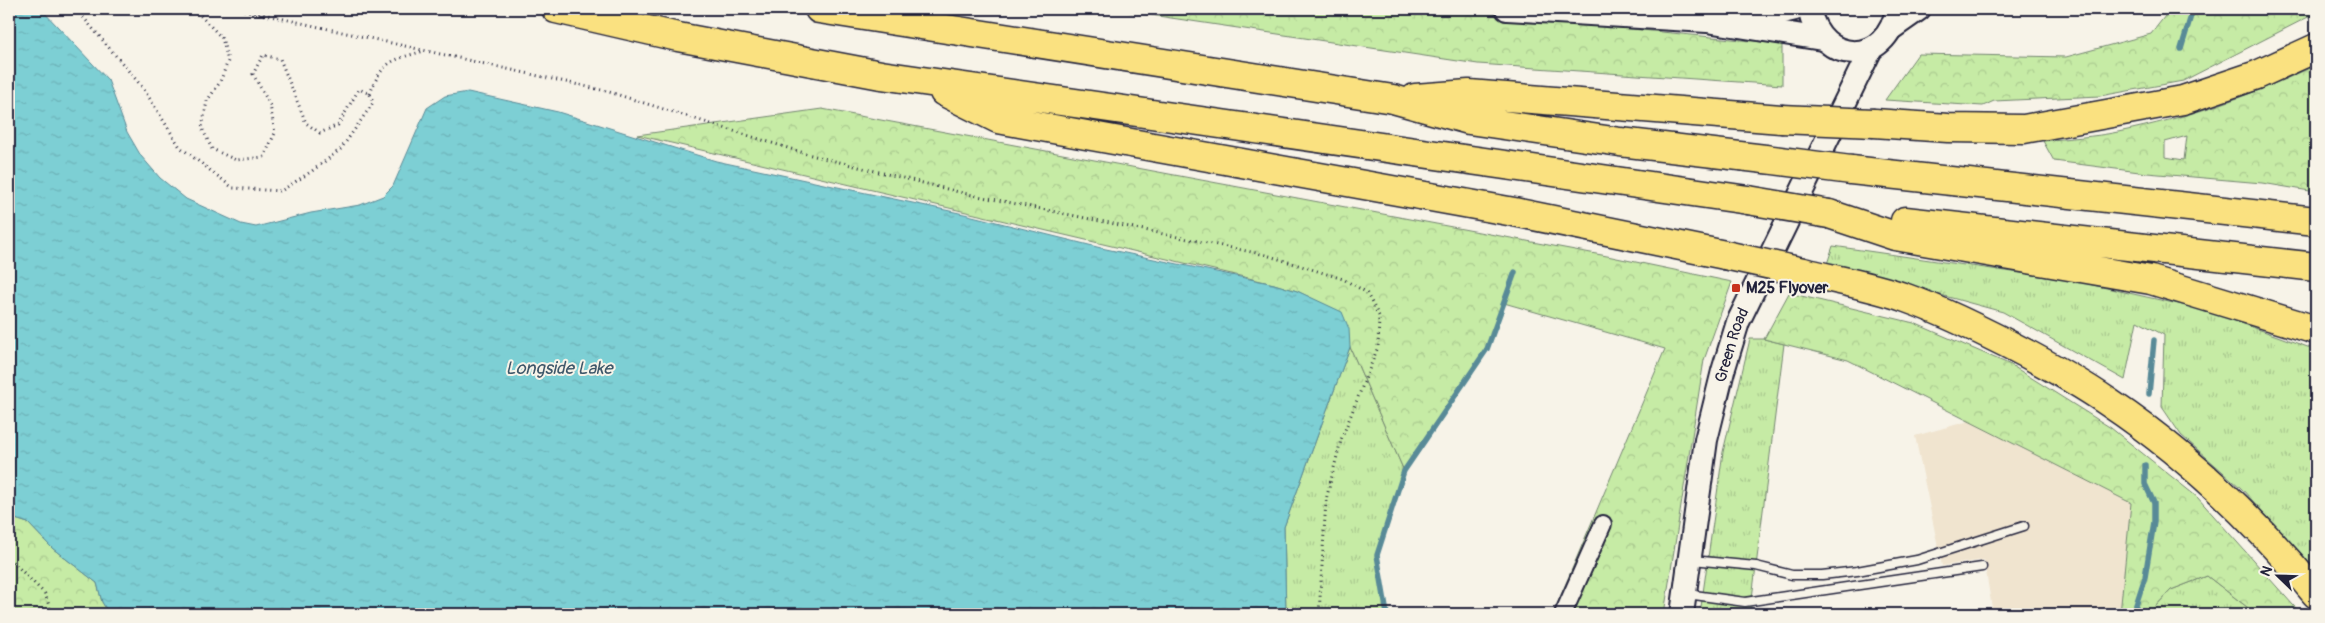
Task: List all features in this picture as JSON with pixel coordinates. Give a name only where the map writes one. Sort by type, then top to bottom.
[{"type":"highway","points":[[556,9],[678,37],[922,81],[1748,200],[1829,214],[2316,267]]},
{"type":"highway","points":[[819,9],[1394,99],[1469,120],[1620,142],[1851,170],[2316,221]]},
{"type":"highway","points":[[1394,99],[1469,94],[1781,119],[1948,128],[2024,129],[2184,100],[2258,75],[2316,48]]},
{"type":"highway","points":[[922,81],[998,119],[1514,212],[1725,255],[1905,297],[1977,328],[2044,363],[2108,402],[2171,450],[2225,496],[2289,561],[2316,594]]},
{"type":"highway","points":[[1829,214],[1895,236],[2150,280],[2316,330]]},
{"type":"main road","points":[[1507,9],[1707,22],[1830,44],[1854,52],[1871,48],[1885,39],[1895,18],[1919,9]]},
{"type":"main road","points":[[1707,22],[1755,19],[1795,9]]},
{"type":"main road","points":[[1809,9],[1812,25],[1830,44],[1846,96]]},
{"type":"main road","name":"Green Road","points":[[1683,604],[1706,440],[1723,371],[1738,322],[1846,96],[1871,48]]},
{"type":"street","points":[[1563,614],[1602,524]]},
{"type":"lane","points":[[1690,560],[1756,566],[1792,575],[1857,572],[1918,560],[2024,526]]},
{"type":"lane","points":[[1683,604],[1745,602],[1982,566]]},
{"type":"path","points":[[79,9],[78,11],[143,88],[180,147],[233,188],[281,190],[312,171],[341,150],[373,103],[370,94],[376,78],[389,61],[425,50]]},
{"type":"path","points":[[194,9],[222,38],[228,61],[220,82],[207,101],[202,128],[212,149],[236,160],[264,158],[275,133],[270,105],[254,74],[262,55],[280,59],[306,123],[320,133],[338,125],[359,89],[370,94]]},
{"type":"path","points":[[239,9],[606,91],[808,154],[963,193],[1266,255],[1343,279],[1366,292],[1379,316],[1378,347],[1341,440],[1326,500],[1319,614]]},
{"type":"path","points":[[9,558],[45,594],[52,614]]},
{"type":"shaded area","points":[[1969,421],[2131,503],[2120,614],[1993,614],[1984,560],[1942,566],[1915,436]]},
{"type":"green space","points":[[1111,9],[1548,9],[1551,21],[1782,44],[1782,85],[1478,64]]},
{"type":"green space","points":[[2164,9],[2316,9],[2316,13],[2183,81],[2100,96],[1994,101],[1983,106],[1885,100],[1918,54],[2066,57],[2151,34],[2165,16]]},
{"type":"green space","points":[[2316,65],[2316,192],[2262,183],[2147,173],[2054,161],[2043,141],[2109,134],[2169,120],[2244,96]],"holes":[[[2187,136],[2184,160],[2165,157],[2165,142]]]},
{"type":"green space","points":[[822,109],[1607,256],[1732,282],[1704,360],[1664,614],[1553,614],[1665,349],[1504,303],[1487,349],[1404,471],[1350,347],[1342,313],[1297,291],[1274,284],[637,135]]},
{"type":"green space","points":[[1833,246],[2075,281],[2205,310],[2316,350],[2316,570],[2241,488],[2181,435],[2162,407],[2164,335],[2137,321],[2125,380],[2003,312],[1827,264]]},
{"type":"green space","points":[[1789,293],[1914,323],[2011,365],[2111,428],[2197,497],[2301,614],[2256,614],[2207,576],[2171,590],[2148,614],[2120,614],[2131,503],[1848,360],[1764,339]]},
{"type":"green space","points":[[1750,339],[1764,339],[1784,344],[1750,614],[1700,614],[1723,452]]},
{"type":"green space","points":[[1350,347],[1404,471],[1377,555],[1387,614],[1286,614],[1284,527]]},
{"type":"green space","points":[[9,517],[28,523],[52,548],[97,583],[102,602],[109,614],[9,614]]},
{"type":"green space","points":[[2207,576],[2256,614],[2148,614],[2171,590]]},
{"type":"water","name":"Longside Lake","points":[[9,9],[41,9],[108,80],[127,132],[141,156],[160,178],[186,199],[241,224],[256,227],[311,213],[360,205],[383,196],[393,186],[427,108],[445,96],[468,92],[558,112],[716,161],[964,214],[1101,248],[1274,284],[1297,291],[1342,312],[1349,329],[1350,347],[1284,527],[1286,614],[109,614],[102,602],[97,583],[52,548],[28,523],[9,517]]},
{"type":"waterway","points":[[2181,49],[2193,9]]},
{"type":"waterway","points":[[1387,614],[1377,555],[1404,471],[1487,349],[1515,272]]},
{"type":"waterway","points":[[2149,394],[2154,340]]},
{"type":"waterway","points":[[2133,614],[2145,577],[2154,522],[2154,503],[2145,484],[2145,465]]},
{"type":"place","name":"M25 Flyover","points":[[1736,288]]}]
